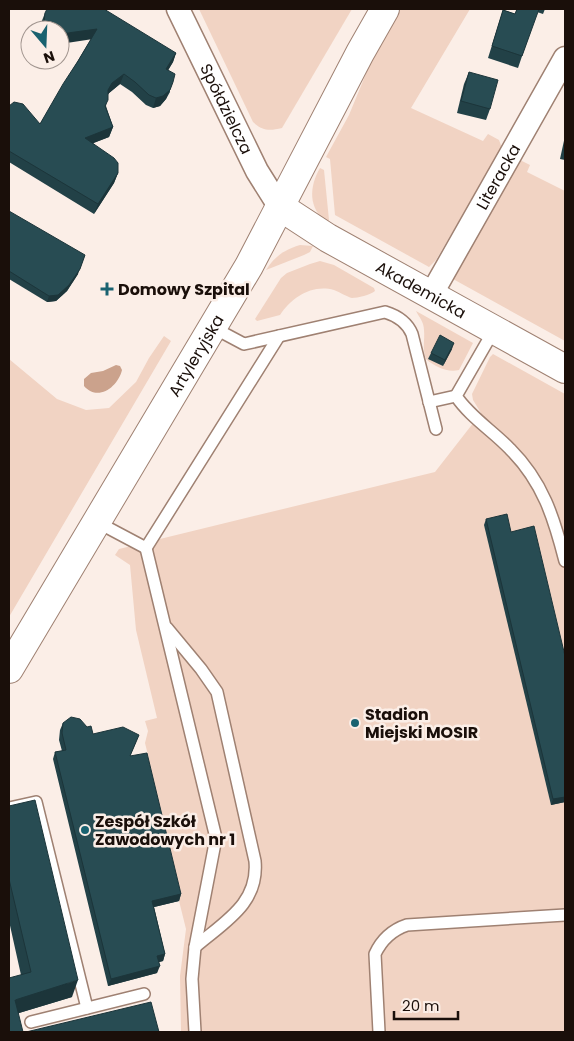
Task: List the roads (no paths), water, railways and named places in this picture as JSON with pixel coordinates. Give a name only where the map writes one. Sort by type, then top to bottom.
[{"type":"street","name":"Spółdzielcza","points":[[178,9],[257,171],[279,206]]},
{"type":"street","name":"Artyleryjska","points":[[9,669],[249,266],[360,53],[386,9]]},
{"type":"street","name":"Literacka","points":[[431,295],[565,58]]},
{"type":"street","name":"Akademicka","points":[[279,206],[328,238],[565,369]]},
{"type":"lane","points":[[212,327],[244,344],[385,312],[394,314],[408,326],[412,334],[436,429]]},
{"type":"lane","points":[[429,402],[456,396],[494,330]]},
{"type":"lane","points":[[195,1032],[192,979],[195,947],[216,838],[146,548],[279,336]]},
{"type":"lane","points":[[456,396],[464,408],[511,450],[539,487],[554,518],[565,561]]},
{"type":"lane","points":[[97,522],[146,548]]},
{"type":"lane","points":[[164,624],[201,669],[217,692],[256,868],[256,875],[248,900],[195,947]]},
{"type":"lane","points":[[9,808],[36,802],[87,1008]]},
{"type":"lane","points":[[378,1032],[375,954],[380,944],[390,933],[407,925],[565,915]]},
{"type":"lane","points":[[31,1022],[144,994]]},
{"type":"place","name":"Domowy Szpital","points":[[107,289]]},
{"type":"place","name":"Stadion Miejski MOSIR","points":[[355,723]]},
{"type":"place","name":"Zespół Szkół Zawodowych nr 1","points":[[85,830]]}]
